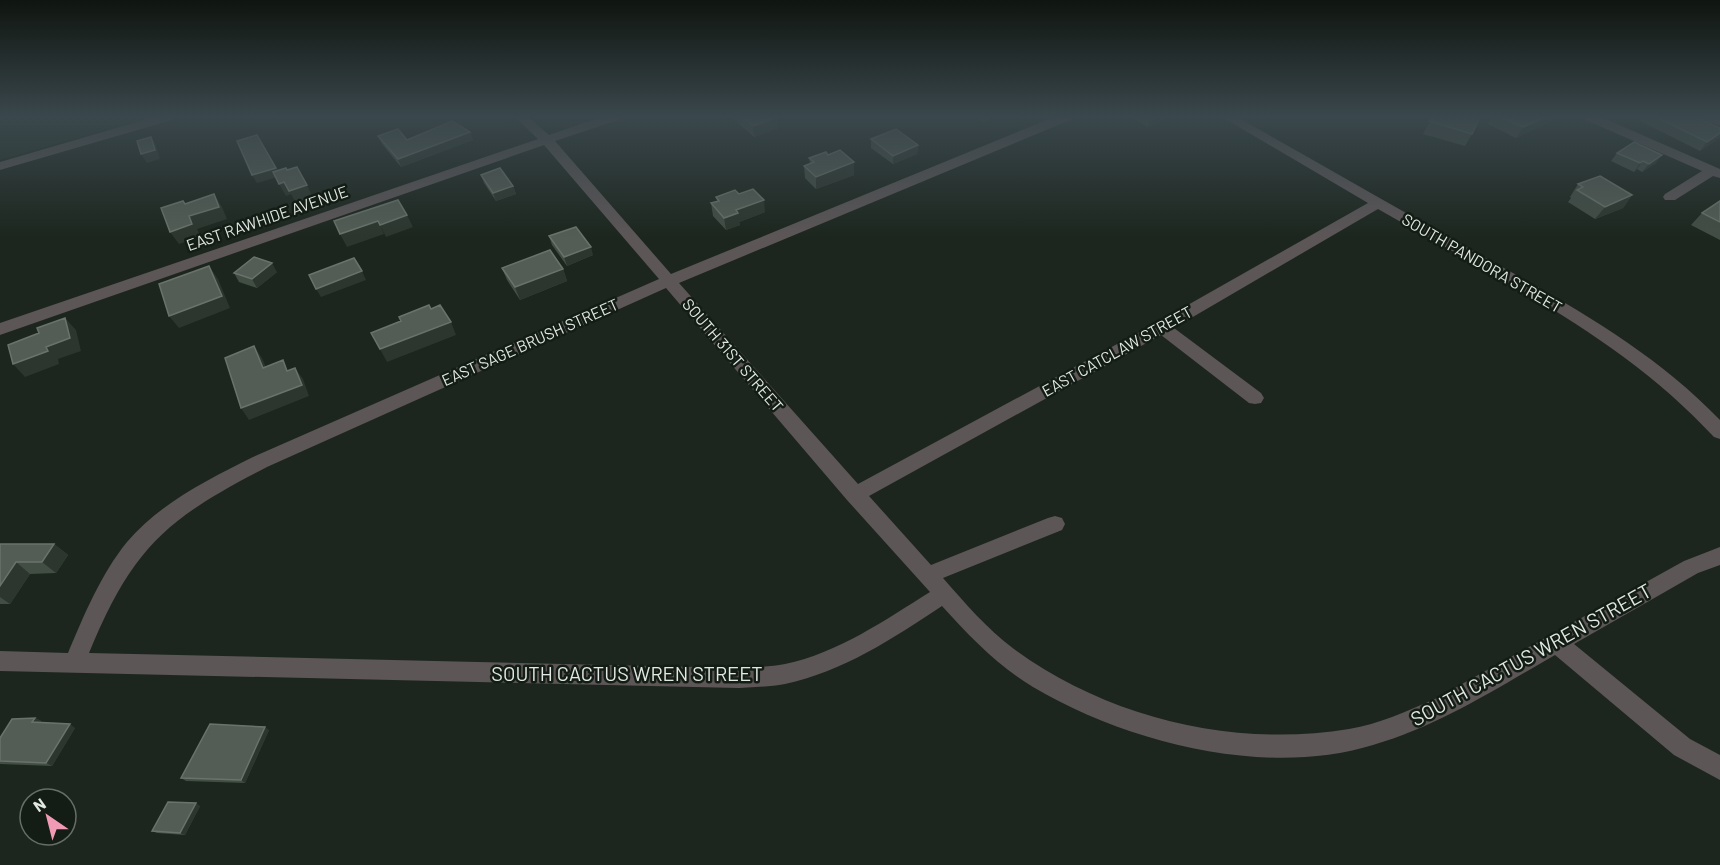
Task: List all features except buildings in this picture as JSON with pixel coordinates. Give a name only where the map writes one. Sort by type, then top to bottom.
[{"type":"street","points":[[0,166],[29,157]]},
{"type":"street","name":"EAST RAWHIDE AVENUE","points":[[0,329],[497,157]]},
{"type":"street","name":"SOUTH 31ST STREET","points":[[562,157],[854,495],[944,594]]},
{"type":"street","name":"EAST SAGE BRUSH STREET","points":[[74,664],[98,608],[130,555],[144,538],[180,508],[220,482],[260,462],[669,281],[968,157]]},
{"type":"street","name":"SOUTH PANDORA STREET","points":[[1298,157],[1602,331],[1665,377],[1699,407],[1720,432]]},
{"type":"street","points":[[1683,157],[1716,172]]},
{"type":"street","points":[[1670,197],[1716,172]]},
{"type":"street","name":"EAST CATCLAW STREET","points":[[854,495],[1162,327],[1378,203]]},
{"type":"street","points":[[1162,327],[1255,398]]},
{"type":"street","points":[[928,576],[955,562],[1019,540],[1055,524]]},
{"type":"street","name":"SOUTH CACTUS WREN STREET","points":[[0,661],[739,678],[788,674],[836,656],[884,633],[944,594],[1004,654],[1054,687],[1148,727],[1227,742],[1270,746],[1312,744],[1350,740],[1401,726],[1443,707],[1691,567],[1720,556]]},
{"type":"street","points":[[1556,642],[1682,747],[1720,768]]}]
